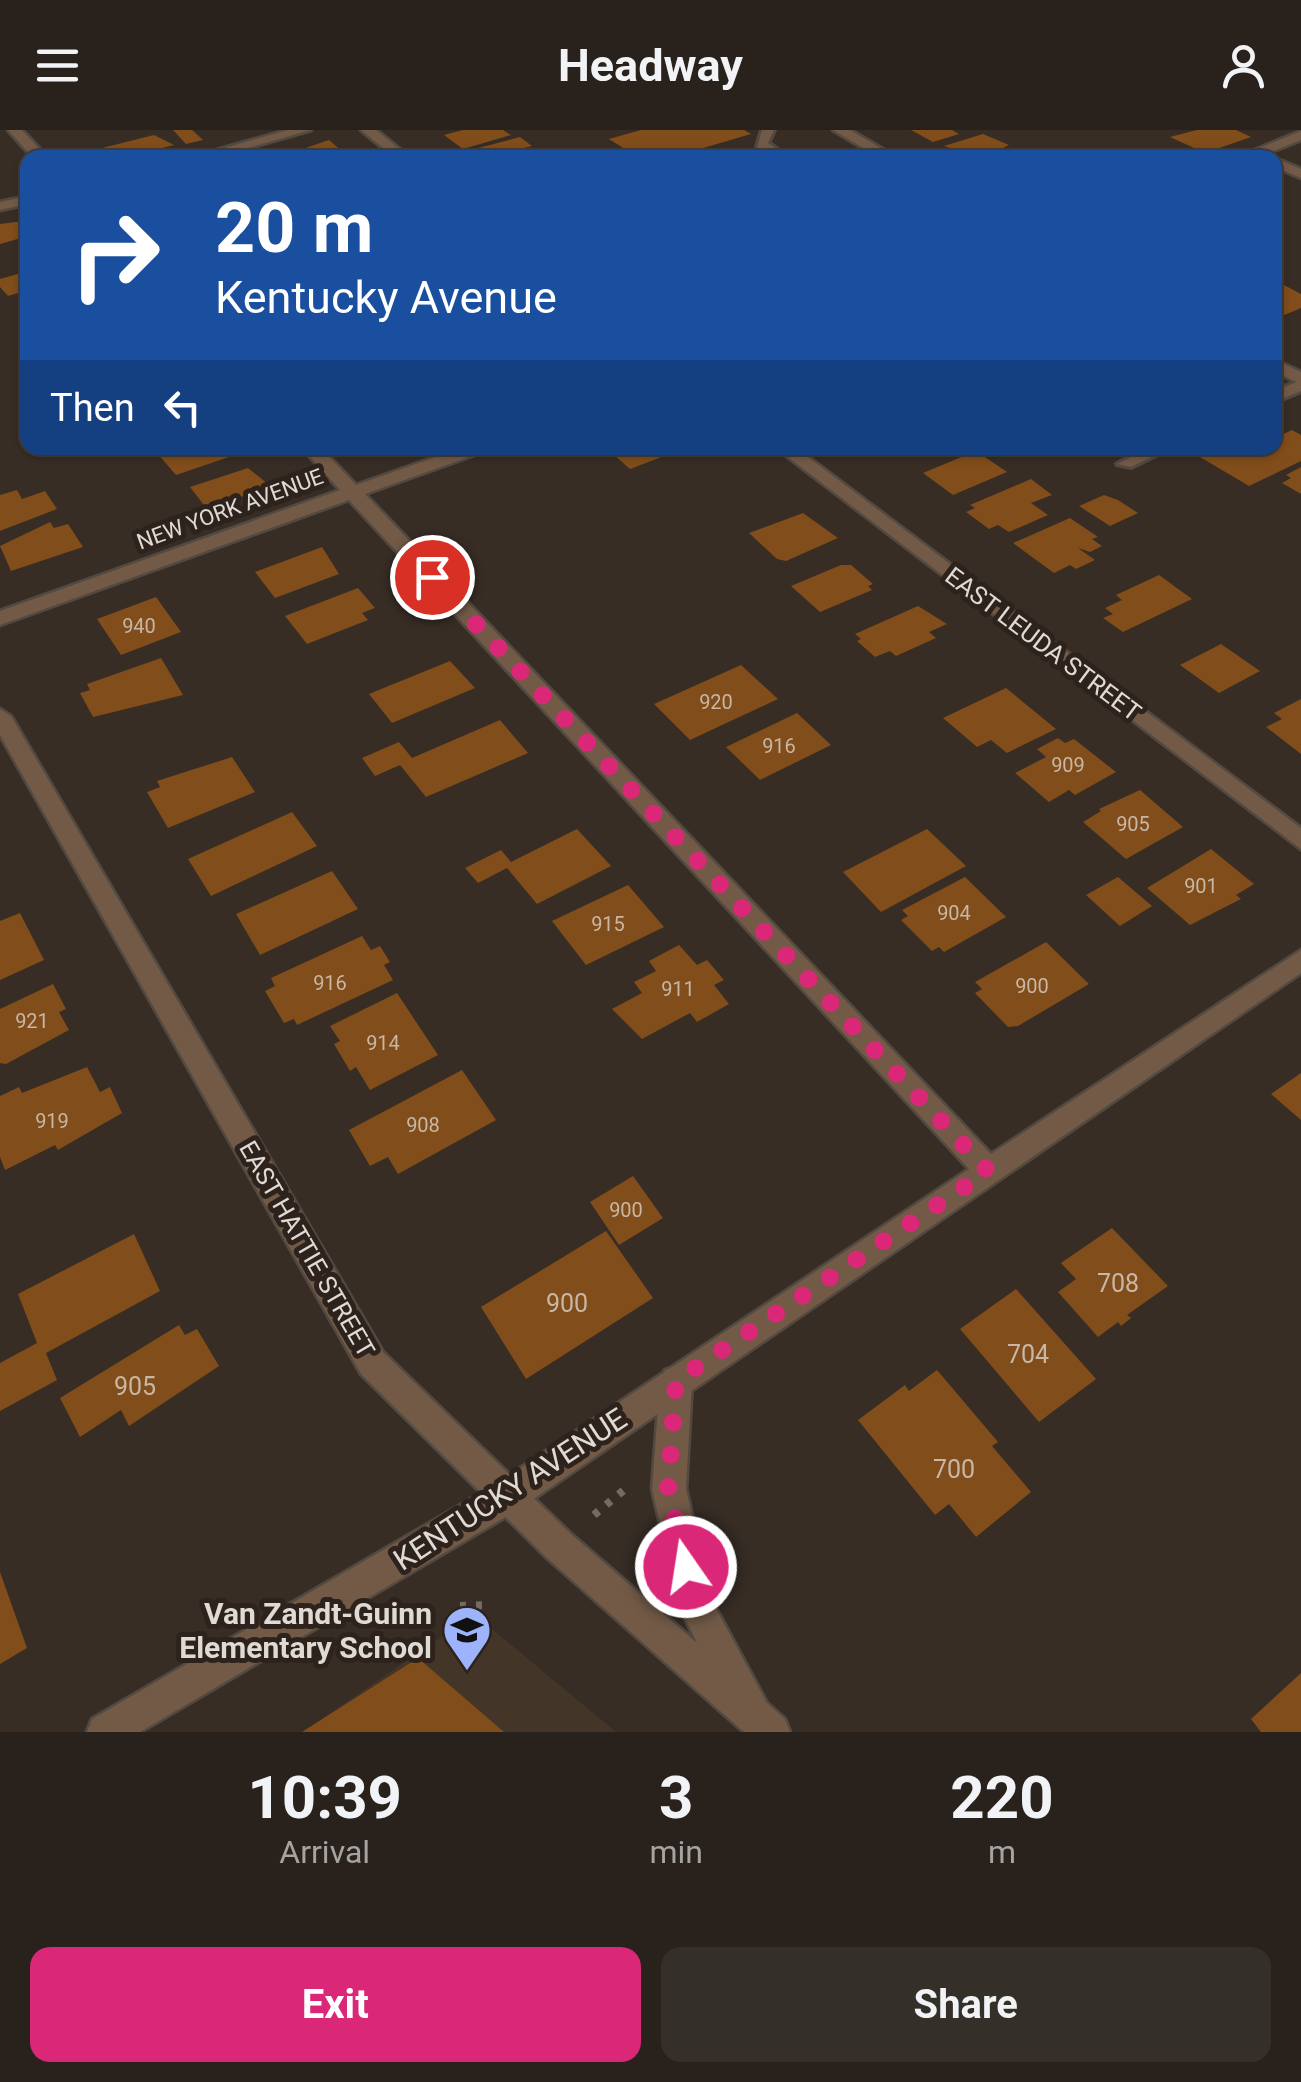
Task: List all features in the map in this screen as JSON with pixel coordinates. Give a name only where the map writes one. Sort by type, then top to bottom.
[{"type":"street","points":[[16,130],[34,150]]},
{"type":"street","points":[[226,150],[304,130]]},
{"type":"street","points":[[368,130],[394,150]]},
{"type":"street","points":[[840,130],[876,150]]},
{"type":"street","points":[[1290,130],[1301,135]]},
{"type":"street","points":[[1267,150],[1301,135]]},
{"type":"street","points":[[317,455],[988,1171]]},
{"type":"street","name":"NEW YORK AVENUE","points":[[0,618],[457,455]]},
{"type":"street","name":"EAST LEUDA STREET","points":[[794,455],[1301,840]]},
{"type":"street","name":"EAST HATTIE STREET","points":[[0,716],[372,1363],[507,1497],[766,1726]]},
{"type":"street","name":"KENTUCKY AVENUE","points":[[106,1732],[507,1497],[1300,961]]},
{"type":"street","points":[[676,1381],[668,1489],[696,1606],[766,1726]]},
{"type":"lane","points":[[768,130],[762,144],[771,150]]},
{"type":"lane","points":[[1125,464],[1146,455]]},
{"type":"path","points":[[594,1515],[636,1480]]},
{"type":"path","points":[[460,1606],[475,1602],[490,1605]]},
{"type":"shaded area","name":"Van Zandt-Guinn Elementary School","points":[[474,1614],[616,1732],[303,1732]]},
{"type":"building","points":[[173,130],[192,130],[203,140],[186,144]]},
{"type":"building","points":[[463,130],[503,130],[511,135],[463,149],[444,135]]},
{"type":"building","points":[[641,130],[744,130],[751,134],[696,150],[626,150],[609,139]]},
{"type":"building","points":[[911,130],[952,130],[959,134],[933,142]]},
{"type":"building","points":[[1197,130],[1236,130],[1251,137],[1214,150],[1198,150],[1170,137]]},
{"type":"building","points":[[983,134],[1009,145],[999,150],[957,150],[944,146]]},
{"type":"building","points":[[154,135],[174,145],[155,150],[98,149]]},
{"type":"building","points":[[520,137],[532,146],[522,150],[471,150]]},
{"type":"building","points":[[329,140],[341,150],[300,150]]},
{"type":"building","points":[[20,222],[20,238],[0,244],[0,224]]},
{"type":"building","points":[[20,273],[20,292],[8,296],[0,287],[0,279]]},
{"type":"building","points":[[1282,284],[1301,294],[1301,308],[1282,316]]},
{"type":"building","points":[[1292,430],[1301,435],[1301,461],[1249,486],[1200,457],[1282,455],[1282,435]]},
{"type":"building","points":[[159,455],[235,455],[176,475]]},
{"type":"building","points":[[614,455],[667,455],[630,469]]},
{"type":"building","points":[[966,455],[982,455],[1007,472],[953,495],[923,473]]},
{"type":"building","points":[[1301,467],[1301,494],[1282,483],[1291,478],[1286,475]]},
{"type":"building","points":[[248,468],[268,484],[264,489],[207,509],[190,487]]},
{"type":"building","points":[[1031,479],[1052,495],[1031,503],[1048,515],[1009,532],[998,525],[989,529],[966,512],[975,508],[970,505]]},
{"type":"building","points":[[17,490],[22,499],[45,491],[57,509],[0,531],[0,495]]},
{"type":"building","points":[[1104,495],[1138,513],[1110,526],[1079,506]]},
{"type":"building","points":[[803,513],[838,538],[786,561],[777,559],[749,533]]},
{"type":"building","points":[[1070,518],[1098,537],[1092,539],[1102,546],[1090,552],[1078,548],[1095,560],[1076,569],[1070,565],[1054,573],[1013,543]]},
{"type":"building","points":[[50,522],[54,528],[68,524],[83,547],[11,571],[0,546]]},
{"type":"building","points":[[322,547],[339,574],[275,598],[255,572]]},
{"type":"building","points":[[841,565],[851,565],[873,584],[868,586],[872,590],[820,612],[791,586]]},
{"type":"building","points":[[1159,575],[1192,599],[1123,632],[1103,618],[1113,614],[1105,608],[1122,600],[1116,595]]},
{"type":"building","points":[[358,588],[375,608],[362,613],[368,620],[307,644],[285,616]]},
{"type":"building","points":[[156,597],[181,632],[121,655],[97,619]]},
{"type":"building","points":[[918,606],[947,624],[929,632],[936,638],[896,656],[890,651],[875,657],[857,641],[861,639],[855,634]]},
{"type":"building","points":[[1221,644],[1260,671],[1219,693],[1180,665]]},
{"type":"building","points":[[161,658],[183,695],[93,717],[80,693],[90,690],[87,684]]},
{"type":"building","points":[[450,661],[475,688],[392,723],[369,694]]},
{"type":"building","points":[[741,665],[778,699],[690,740],[654,704]]},
{"type":"building","points":[[1006,688],[1056,729],[1007,753],[991,740],[977,747],[943,718]]},
{"type":"building","points":[[1301,699],[1301,754],[1266,727],[1282,719],[1274,713]]},
{"type":"building","points":[[797,713],[831,745],[760,780],[726,747]]},
{"type":"building","points":[[500,720],[528,753],[426,797],[400,765],[375,776],[362,758],[399,742],[412,758]]},
{"type":"building","points":[[1058,738],[1065,743],[1074,739],[1116,772],[1075,795],[1069,790],[1049,802],[1015,773],[1046,757],[1037,749]]},
{"type":"building","points":[[232,757],[255,792],[168,828],[147,792],[160,787],[157,781]]},
{"type":"building","points":[[1140,790],[1183,827],[1126,859],[1083,822],[1099,809]]},
{"type":"building","points":[[292,812],[317,846],[211,896],[188,859]]},
{"type":"building","points":[[577,829],[611,866],[537,904],[507,868],[478,883],[465,868],[501,850],[511,862]]},
{"type":"building","points":[[927,829],[966,866],[881,912],[843,872]]},
{"type":"building","points":[[1211,849],[1254,884],[1236,895],[1241,899],[1190,925],[1147,888]]},
{"type":"building","points":[[332,871],[358,909],[260,955],[236,914]]},
{"type":"building","points":[[965,877],[1006,917],[944,952],[939,947],[932,951],[901,920],[908,916],[902,910]]},
{"type":"building","points":[[1118,877],[1152,906],[1120,926],[1086,895]]},
{"type":"building","points":[[628,885],[664,927],[586,965],[552,921]]},
{"type":"building","points":[[20,913],[44,960],[0,980],[0,921]]},
{"type":"building","points":[[362,936],[371,950],[380,946],[390,962],[384,965],[393,980],[297,1025],[294,1019],[284,1023],[265,991],[275,986],[271,978]]},
{"type":"building","points":[[1046,942],[1089,984],[1018,1026],[1008,1027],[975,993],[982,989],[975,982]]},
{"type":"building","points":[[679,945],[697,965],[707,960],[724,980],[714,985],[729,1004],[697,1022],[690,1013],[642,1039],[612,1009],[642,993],[634,982],[656,971],[649,961]]},
{"type":"building","points":[[53,984],[66,1009],[59,1012],[69,1030],[6,1064],[0,1063],[0,1009]]},
{"type":"building","points":[[397,993],[438,1055],[370,1090],[356,1067],[350,1071],[334,1044],[340,1041],[330,1026]]},
{"type":"building","points":[[87,1067],[100,1092],[110,1087],[122,1113],[58,1150],[55,1145],[5,1170],[0,1157],[0,1096],[19,1087],[22,1093]]},
{"type":"building","points":[[462,1070],[496,1120],[398,1174],[388,1157],[370,1166],[349,1130]]},
{"type":"building","points":[[1301,1073],[1301,1120],[1271,1094]]},
{"type":"building","points":[[633,1176],[663,1218],[619,1245],[590,1202]]},
{"type":"building","points":[[1112,1228],[1168,1286],[1127,1315],[1131,1318],[1121,1326],[1118,1322],[1098,1337],[1058,1292],[1076,1279],[1061,1263]]},
{"type":"building","points":[[606,1231],[653,1298],[526,1379],[481,1307]]},
{"type":"building","points":[[134,1234],[160,1291],[46,1353],[57,1380],[0,1411],[0,1363],[37,1343],[18,1294]]},
{"type":"building","points":[[1016,1289],[1096,1379],[1039,1422],[960,1329]]},
{"type":"building","points":[[179,1325],[185,1335],[197,1329],[219,1366],[129,1426],[121,1410],[80,1437],[60,1398]]},
{"type":"building","points":[[937,1370],[998,1442],[992,1446],[1031,1492],[976,1537],[949,1504],[935,1515],[858,1420],[905,1385],[909,1391]]},
{"type":"building","points":[[0,1572],[27,1648],[0,1664]]},
{"type":"building","points":[[418,1658],[504,1732],[302,1732]]},
{"type":"building","points":[[1301,1673],[1301,1732],[1261,1732],[1251,1719]]},
{"type":"place","name":"Van Zandt-Guinn Elementary School","points":[[467,1672]]},
{"type":"route","points":[[432,577],[988,1171],[676,1381],[668,1489],[686,1567]]}]
